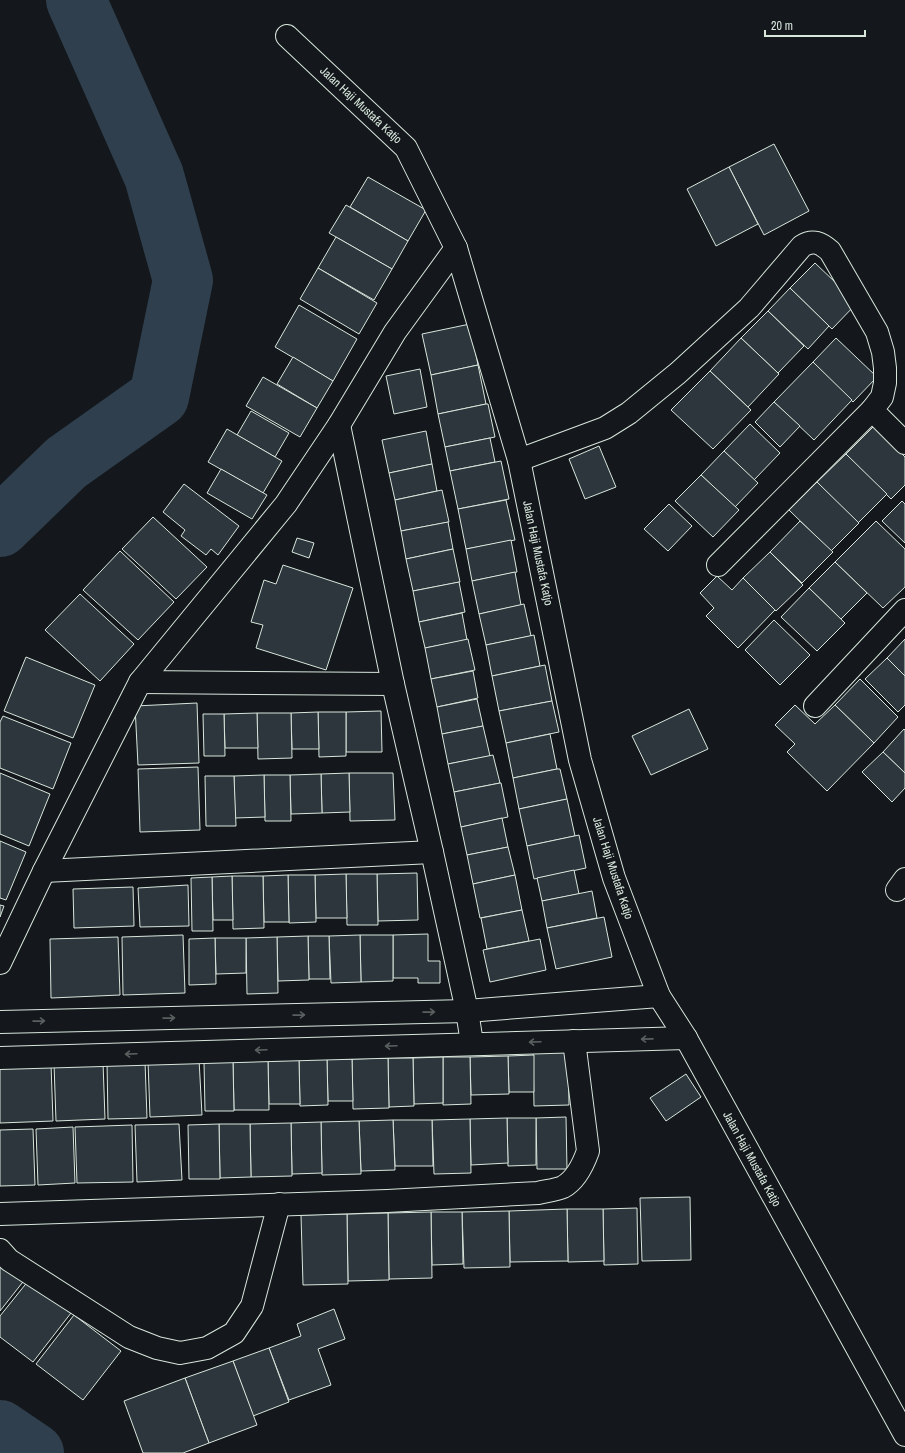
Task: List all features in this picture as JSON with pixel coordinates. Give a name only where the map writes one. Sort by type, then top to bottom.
[{"type":"street","name":"Jalan Haji Mustafa Katjo","points":[[287,36],[406,148],[456,248],[519,460],[580,760],[614,878],[659,996],[686,1038],[905,1435]]},
{"type":"street","points":[[519,460],[605,428],[629,413],[678,373],[749,308],[802,246],[808,242],[816,242],[824,245],[830,251],[877,332],[886,368],[886,383],[882,397],[872,410],[718,565]]},
{"type":"street","points":[[0,963],[140,682],[286,504],[339,425],[394,332],[456,248]]},
{"type":"street","points":[[872,410],[905,443]]},
{"type":"street","points":[[339,425],[393,684],[467,1011],[472,1043]]},
{"type":"street","points":[[815,706],[905,610]]},
{"type":"street","points":[[140,682],[393,684]]},
{"type":"street","points":[[44,872],[432,852]]},
{"type":"street","points":[[0,1022],[467,1011],[659,996]]},
{"type":"street","points":[[0,1058],[472,1043],[686,1038]]},
{"type":"street","points":[[0,1214],[387,1201],[530,1193],[562,1187],[574,1178],[582,1166],[588,1151],[574,1041]]},
{"type":"street","points":[[0,1250],[9,1260],[129,1337],[157,1348],[180,1352],[207,1348],[234,1333],[252,1306],[279,1204]]},
{"type":"building","points":[[774,144],[809,211],[764,235],[729,167]]},
{"type":"building","points":[[729,167],[758,224],[716,246],[687,189]]},
{"type":"building","points":[[368,177],[426,210],[408,241],[350,207]]},
{"type":"building","points":[[346,205],[408,241],[392,269],[329,233]]},
{"type":"building","points":[[336,237],[392,269],[374,300],[318,268]]},
{"type":"building","points":[[815,263],[857,303],[832,329],[790,288]]},
{"type":"building","points":[[318,268],[377,303],[359,334],[300,299]]},
{"type":"building","points":[[790,288],[829,326],[808,349],[768,311]]},
{"type":"building","points":[[299,305],[357,339],[333,381],[275,347]]},
{"type":"building","points":[[768,311],[804,346],[778,373],[741,338]]},
{"type":"building","points":[[470,324],[478,365],[431,375],[422,334]]},
{"type":"building","points":[[741,338],[779,374],[748,407],[710,371]]},
{"type":"building","points":[[836,338],[877,377],[853,402],[813,362]]},
{"type":"building","points":[[293,357],[333,381],[317,408],[277,384]]},
{"type":"building","points":[[813,362],[852,400],[814,440],[774,402]]},
{"type":"building","points":[[478,365],[486,404],[438,414],[431,375]]},
{"type":"building","points":[[420,369],[427,407],[394,414],[386,376]]},
{"type":"building","points":[[710,371],[751,410],[713,449],[671,410]]},
{"type":"building","points":[[263,377],[317,408],[300,437],[246,406]]},
{"type":"building","points":[[774,402],[800,426],[780,447],[755,422]]},
{"type":"building","points":[[488,404],[495,437],[445,447],[438,414]]},
{"type":"building","points":[[251,411],[289,433],[275,457],[237,435]]},
{"type":"building","points":[[750,424],[780,453],[754,480],[724,451]]},
{"type":"building","points":[[874,426],[905,457],[905,485],[891,499],[846,454]]},
{"type":"building","points":[[227,429],[282,461],[263,493],[208,462]]},
{"type":"building","points":[[426,431],[432,464],[389,473],[382,440]]},
{"type":"building","points":[[490,438],[495,462],[450,471],[445,447]]},
{"type":"building","points":[[599,446],[616,487],[585,499],[569,459]]},
{"type":"building","points":[[724,451],[758,483],[735,507],[701,475]]},
{"type":"building","points":[[846,454],[887,494],[858,523],[817,482]]},
{"type":"building","points":[[501,461],[509,499],[458,509],[450,471]]},
{"type":"building","points":[[432,464],[437,491],[395,500],[389,473]]},
{"type":"building","points":[[221,469],[267,495],[252,519],[207,493]]},
{"type":"building","points":[[701,475],[739,510],[713,537],[675,501]]},
{"type":"building","points":[[817,482],[859,523],[831,551],[789,510]]},
{"type":"building","points":[[184,484],[239,526],[218,555],[211,549],[206,555],[181,536],[185,530],[163,512]]},
{"type":"building","points":[[442,490],[449,522],[401,531],[395,500]]},
{"type":"building","points":[[506,500],[515,540],[466,549],[458,509]]},
{"type":"building","points":[[902,501],[905,504],[905,543],[882,521]]},
{"type":"building","points":[[669,504],[692,526],[668,551],[644,529]]},
{"type":"building","points":[[153,517],[207,567],[176,599],[122,549]]},
{"type":"building","points":[[800,521],[833,552],[802,583],[770,552]]},
{"type":"building","points":[[876,521],[905,549],[905,587],[883,608],[835,562]]},
{"type":"building","points":[[448,522],[453,549],[406,559],[401,531]]},
{"type":"building","points":[[297,538],[314,543],[309,558],[292,552]]},
{"type":"building","points":[[511,540],[517,572],[472,581],[466,549]]},
{"type":"building","points":[[453,549],[460,582],[413,591],[406,559]]},
{"type":"building","points":[[120,551],[174,602],[138,640],[83,590]]},
{"type":"building","points":[[770,552],[803,585],[776,611],[743,578]]},
{"type":"building","points":[[835,562],[867,593],[841,619],[809,588]]},
{"type":"building","points":[[283,565],[353,588],[326,670],[256,648],[263,625],[251,622],[264,580],[276,584]]},
{"type":"building","points":[[515,572],[521,605],[479,614],[472,581]]},
{"type":"building","points":[[717,576],[732,590],[743,578],[775,610],[738,648],[706,616],[714,608],[700,593]]},
{"type":"building","points":[[459,582],[465,612],[419,622],[413,591]]},
{"type":"building","points":[[809,588],[845,623],[817,651],[781,617]]},
{"type":"building","points":[[80,594],[134,644],[100,681],[45,630]]},
{"type":"building","points":[[524,604],[531,636],[486,645],[479,614]]},
{"type":"building","points":[[462,613],[467,640],[425,648],[419,622]]},
{"type":"building","points":[[774,620],[810,655],[780,685],[745,650]]},
{"type":"building","points":[[534,635],[540,666],[492,676],[486,645]]},
{"type":"building","points":[[468,639],[475,670],[431,679],[425,648]]},
{"type":"building","points":[[905,639],[905,676],[887,658]]},
{"type":"building","points":[[26,657],[95,685],[73,738],[4,711]]},
{"type":"building","points":[[887,658],[905,676],[905,705],[898,712],[865,679]]},
{"type":"building","points":[[545,665],[552,701],[499,711],[492,676]]},
{"type":"building","points":[[473,671],[478,698],[437,707],[431,679]]},
{"type":"building","points":[[860,679],[898,717],[874,743],[835,705]]},
{"type":"building","points":[[477,699],[483,726],[442,734],[437,707]]},
{"type":"building","points":[[552,701],[559,732],[506,743],[499,711]]},
{"type":"building","points":[[197,703],[199,763],[138,765],[135,706]]},
{"type":"building","points":[[795,705],[815,724],[835,705],[874,743],[827,791],[787,752],[795,744],[775,725]]},
{"type":"building","points":[[689,709],[708,749],[651,775],[632,736]]},
{"type":"building","points":[[381,711],[382,752],[346,752],[346,712]]},
{"type":"building","points":[[318,712],[346,712],[346,756],[319,757]]},
{"type":"building","points":[[318,712],[319,749],[292,749],[291,713]]},
{"type":"building","points":[[257,713],[291,713],[292,758],[258,759]]},
{"type":"building","points":[[257,713],[258,748],[225,748],[224,714]]},
{"type":"building","points":[[203,714],[224,714],[225,756],[204,756]]},
{"type":"building","points":[[3,716],[71,743],[53,789],[0,768],[0,722]]},
{"type":"building","points":[[483,726],[490,756],[448,764],[442,734]]},
{"type":"building","points":[[904,729],[905,730],[905,773],[883,752]]},
{"type":"building","points":[[550,734],[557,769],[513,778],[506,743]]},
{"type":"building","points":[[883,752],[905,773],[905,788],[892,802],[862,772]]},
{"type":"building","points":[[493,755],[500,783],[454,792],[448,764]]},
{"type":"building","points":[[198,767],[200,830],[140,832],[138,769]]},
{"type":"building","points":[[560,769],[567,799],[519,809],[513,778]]},
{"type":"building","points":[[0,773],[50,794],[29,846],[0,834]]},
{"type":"building","points":[[349,773],[393,773],[395,820],[350,821]]},
{"type":"building","points":[[349,773],[350,812],[322,813],[321,774]]},
{"type":"building","points":[[321,774],[322,813],[291,814],[290,775]]},
{"type":"building","points":[[264,775],[290,775],[291,821],[265,821]]},
{"type":"building","points":[[264,775],[265,817],[235,818],[234,776]]},
{"type":"building","points":[[205,776],[234,776],[236,826],[206,826]]},
{"type":"building","points":[[501,783],[508,817],[461,827],[454,792]]},
{"type":"building","points":[[567,799],[575,836],[527,846],[519,809]]},
{"type":"building","points":[[502,818],[508,847],[467,855],[461,827]]},
{"type":"building","points":[[579,835],[586,868],[534,879],[527,846]]},
{"type":"building","points":[[0,841],[26,852],[6,900],[0,898]]},
{"type":"building","points":[[508,847],[515,875],[473,884],[467,855]]},
{"type":"building","points":[[574,870],[579,894],[542,901],[537,878]]},
{"type":"building","points":[[417,873],[418,920],[378,921],[377,874]]},
{"type":"building","points":[[346,874],[377,874],[378,925],[347,925]]},
{"type":"building","points":[[346,874],[347,918],[316,918],[315,875]]},
{"type":"building","points":[[288,875],[315,875],[316,922],[289,923]]},
{"type":"building","points":[[288,875],[289,922],[264,922],[263,876]]},
{"type":"building","points":[[515,875],[522,910],[480,918],[473,884]]},
{"type":"building","points":[[232,876],[263,876],[264,928],[233,929]]},
{"type":"building","points":[[232,876],[233,920],[213,920],[212,877]]},
{"type":"building","points":[[212,877],[213,931],[192,931],[191,878]]},
{"type":"building","points":[[188,885],[189,926],[140,927],[138,888]]},
{"type":"building","points":[[133,887],[134,926],[74,928],[73,889]]},
{"type":"building","points":[[592,891],[597,918],[547,928],[542,901]]},
{"type":"building","points":[[0,905],[4,906],[0,917]]},
{"type":"building","points":[[522,910],[529,941],[487,949],[481,918]]},
{"type":"building","points":[[604,917],[612,957],[556,969],[547,928]]},
{"type":"building","points":[[428,934],[428,961],[440,961],[440,983],[418,983],[418,978],[393,978],[393,935]]},
{"type":"building","points":[[183,935],[185,993],[123,995],[122,937]]},
{"type":"building","points":[[360,935],[393,935],[393,981],[361,982]]},
{"type":"building","points":[[360,935],[361,982],[331,983],[329,936]]},
{"type":"building","points":[[308,936],[329,936],[330,979],[309,979]]},
{"type":"building","points":[[308,936],[309,980],[278,981],[277,937]]},
{"type":"building","points":[[118,937],[120,995],[51,998],[50,939]]},
{"type":"building","points":[[277,937],[278,993],[247,994],[246,938]]},
{"type":"building","points":[[215,938],[246,938],[246,973],[216,974]]},
{"type":"building","points":[[215,938],[216,984],[189,985],[189,939]]},
{"type":"building","points":[[540,939],[546,970],[490,982],[483,950]]},
{"type":"building","points":[[568,1049],[569,1105],[534,1106],[533,1050]]},
{"type":"building","points":[[534,1055],[534,1092],[509,1092],[508,1056]]},
{"type":"building","points":[[508,1056],[509,1094],[471,1095],[470,1057]]},
{"type":"building","points":[[443,1057],[470,1057],[471,1104],[443,1105]]},
{"type":"building","points":[[443,1057],[443,1103],[414,1104],[413,1058]]},
{"type":"building","points":[[388,1058],[413,1058],[414,1106],[389,1107]]},
{"type":"building","points":[[388,1058],[389,1108],[353,1109],[352,1059]]},
{"type":"building","points":[[199,1059],[202,1115],[150,1117],[148,1061]]},
{"type":"building","points":[[327,1059],[352,1059],[353,1101],[328,1101]]},
{"type":"building","points":[[327,1059],[328,1105],[300,1106],[299,1060]]},
{"type":"building","points":[[299,1060],[300,1104],[269,1104],[268,1061]]},
{"type":"building","points":[[145,1061],[147,1118],[108,1119],[107,1062]]},
{"type":"building","points":[[268,1061],[269,1110],[234,1110],[233,1062]]},
{"type":"building","points":[[103,1062],[105,1119],[56,1121],[54,1064]]},
{"type":"building","points":[[204,1062],[233,1062],[234,1111],[205,1111]]},
{"type":"building","points":[[51,1064],[53,1121],[0,1123],[0,1066]]},
{"type":"building","points":[[686,1074],[701,1097],[666,1121],[650,1098]]},
{"type":"building","points":[[566,1117],[567,1169],[537,1169],[536,1118]]},
{"type":"building","points":[[507,1118],[536,1118],[536,1165],[508,1166]]},
{"type":"building","points":[[507,1118],[508,1163],[471,1165],[470,1119]]},
{"type":"building","points":[[470,1119],[471,1173],[434,1174],[432,1120]]},
{"type":"building","points":[[393,1120],[432,1120],[433,1166],[395,1166]]},
{"type":"building","points":[[393,1120],[395,1170],[361,1171],[359,1121]]},
{"type":"building","points":[[359,1121],[361,1174],[322,1175],[321,1122]]},
{"type":"building","points":[[321,1122],[322,1173],[292,1174],[291,1123]]},
{"type":"building","points":[[291,1123],[292,1176],[251,1177],[250,1124]]},
{"type":"building","points":[[179,1124],[182,1180],[137,1182],[135,1125]]},
{"type":"building","points":[[219,1124],[250,1124],[251,1177],[220,1178]]},
{"type":"building","points":[[219,1124],[220,1179],[189,1179],[188,1125]]},
{"type":"building","points":[[132,1125],[133,1182],[77,1183],[75,1127]]},
{"type":"building","points":[[73,1127],[75,1183],[38,1185],[36,1129]]},
{"type":"building","points":[[33,1129],[35,1185],[0,1186],[0,1130]]},
{"type":"building","points":[[690,1197],[691,1260],[642,1261],[640,1198]]},
{"type":"building","points":[[637,1208],[638,1264],[604,1265],[603,1209]]},
{"type":"building","points":[[567,1209],[603,1209],[604,1261],[568,1262]]},
{"type":"building","points":[[567,1209],[568,1261],[510,1262],[509,1211]]},
{"type":"building","points":[[509,1211],[510,1267],[464,1268],[462,1212]]},
{"type":"building","points":[[431,1212],[462,1212],[463,1264],[432,1265]]},
{"type":"building","points":[[431,1212],[432,1278],[389,1279],[388,1213]]},
{"type":"building","points":[[388,1213],[389,1280],[348,1281],[347,1214]]},
{"type":"building","points":[[347,1214],[348,1284],[303,1285],[301,1215]]},
{"type":"building","points":[[0,1258],[26,1278],[0,1311]]},
{"type":"building","points":[[29,1280],[71,1313],[33,1362],[0,1337],[0,1316]]},
{"type":"building","points":[[334,1309],[345,1339],[318,1349],[331,1385],[289,1400],[269,1348],[301,1336],[297,1324]]},
{"type":"building","points":[[74,1315],[121,1351],[83,1400],[36,1364]]},
{"type":"building","points":[[269,1348],[289,1402],[253,1416],[233,1361]]},
{"type":"building","points":[[233,1361],[257,1425],[209,1443],[185,1378]]},
{"type":"building","points":[[185,1378],[209,1443],[183,1453],[143,1453],[124,1401]]},
{"type":"waterway","points":[[0,527],[66,463],[159,397],[183,280],[154,176],[76,0]]},
{"type":"waterway","points":[[0,1430],[34,1453]]}]
